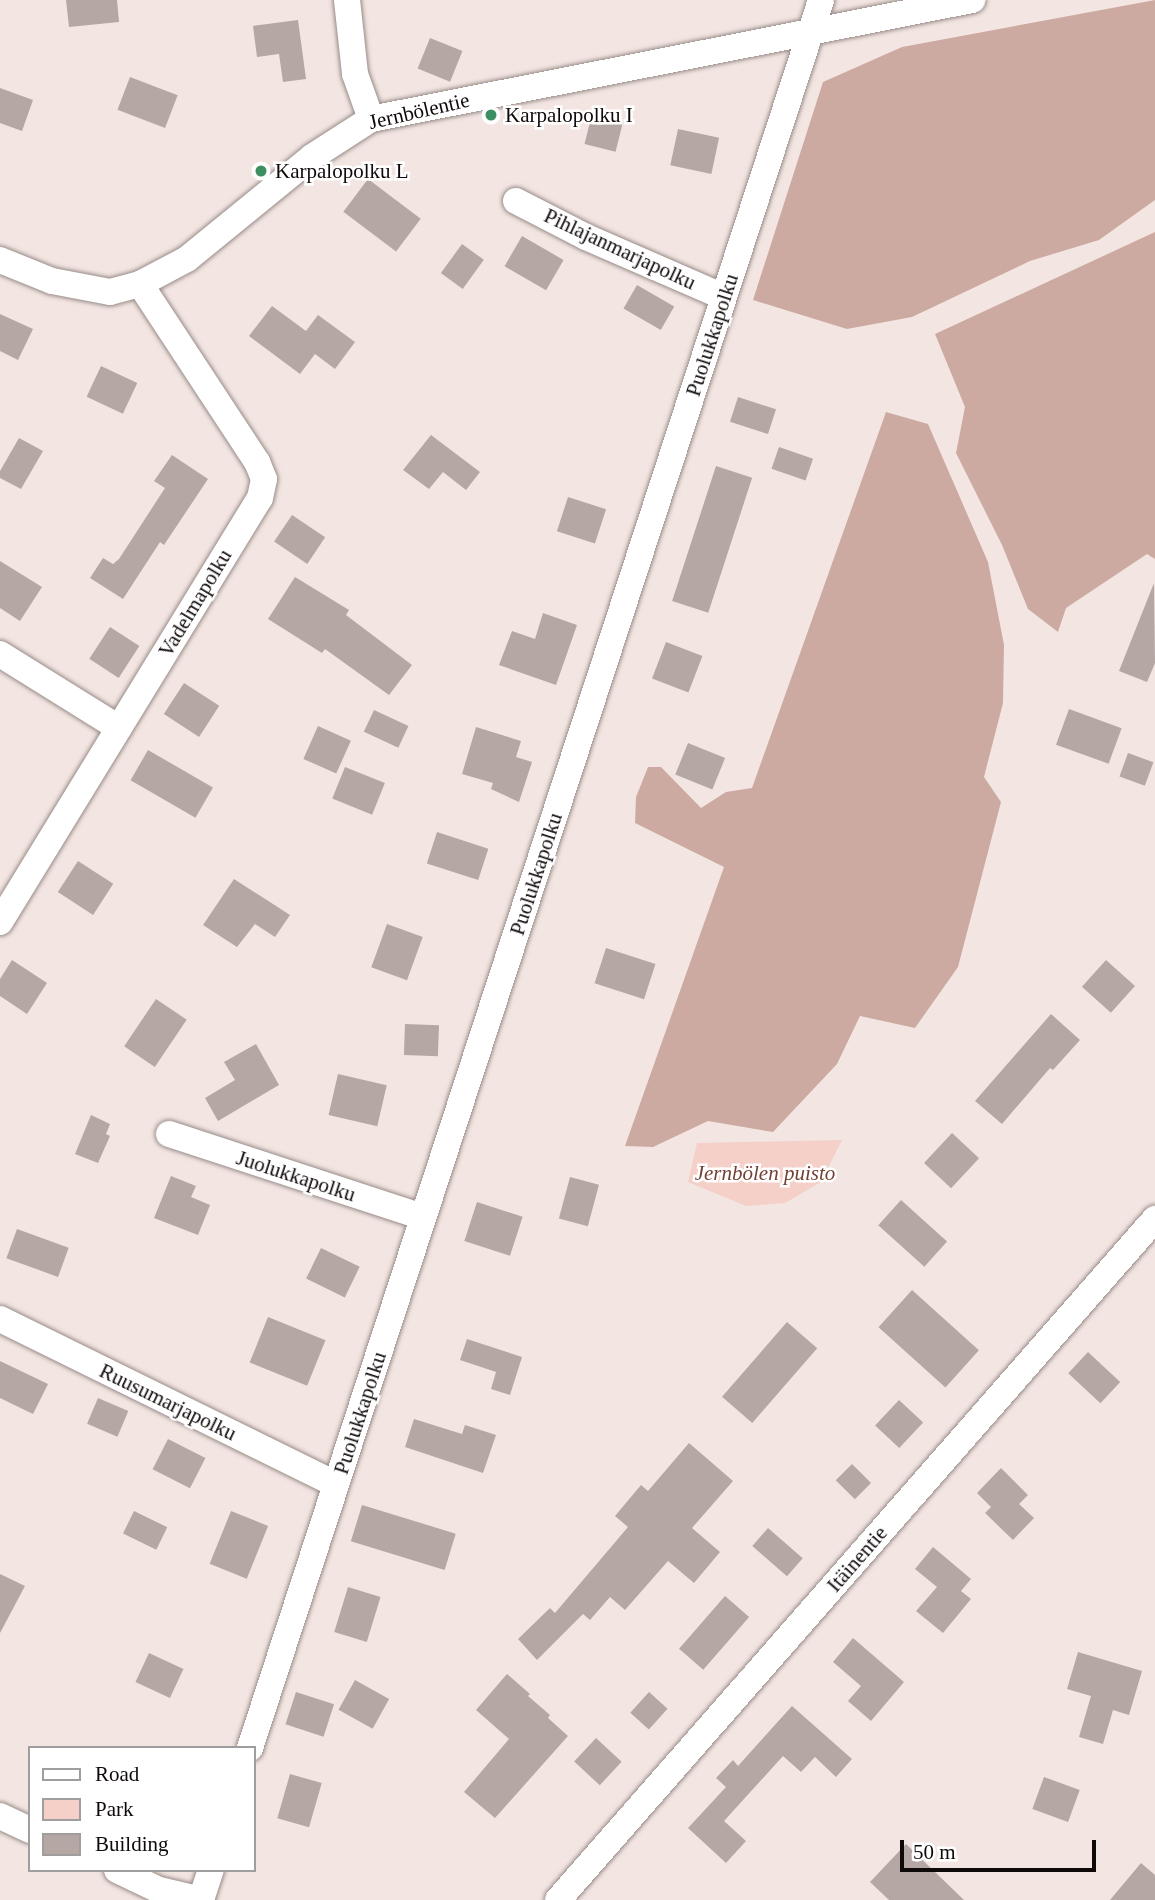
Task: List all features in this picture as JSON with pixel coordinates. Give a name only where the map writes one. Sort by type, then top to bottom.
[{"type":"street","points":[[347,0],[355,74],[371,119]]},
{"type":"street","name":"Puolukkapolku","points":[[251,1746],[821,0]]},
{"type":"street","name":"Jernbölentie","points":[[0,260],[52,281],[110,292],[140,284],[187,259],[312,157],[371,119],[972,0]]},
{"type":"street","name":"Pihlajanmarjapolku","points":[[516,201],[586,237],[724,297]]},
{"type":"street","name":"Vadelmapolku","points":[[0,922],[260,498],[264,479],[257,462],[140,284]]},
{"type":"street","points":[[0,654],[119,728]]},
{"type":"street","name":"Juolukkapolku","points":[[169,1134],[423,1217]]},
{"type":"street","name":"Itäinentie","points":[[558,1900],[1155,1219]]},
{"type":"street","name":"Ruusumarjapolku","points":[[0,1319],[337,1484]]},
{"type":"street","points":[[0,1816],[28,1829]]},
{"type":"street","points":[[120,1872],[157,1895],[201,1900],[210,1872]]},
{"type":"green space","name":"Jernbölen puisto","points":[[842,1140],[821,1182],[785,1203],[746,1206],[688,1182],[697,1143]]},
{"type":"shaded area","points":[[1155,0],[1155,200],[1099,240],[1030,261],[912,317],[847,329],[753,300],[823,82],[902,47]]},
{"type":"shaded area","points":[[1155,232],[1155,559],[1147,554],[1066,608],[1058,632],[1028,609],[1002,545],[956,453],[965,407],[935,334]]},
{"type":"shaded area","points":[[886,412],[928,424],[988,562],[1004,645],[1003,703],[984,777],[1001,802],[958,967],[915,1028],[860,1016],[837,1064],[773,1132],[708,1121],[653,1147],[625,1146],[724,867],[635,823],[636,797],[648,767],[661,767],[701,808],[726,792],[752,788]]},
{"type":"building","points":[[66,0],[117,0],[119,22],[69,27]]},
{"type":"building","points":[[298,20],[306,79],[283,82],[279,54],[257,57],[253,26]]},
{"type":"building","points":[[430,38],[462,51],[450,82],[418,69]]},
{"type":"building","points":[[130,77],[178,95],[165,128],[117,110]]},
{"type":"building","points":[[0,88],[33,100],[22,131],[0,123]]},
{"type":"building","points":[[592,114],[623,122],[616,152],[585,144]]},
{"type":"building","points":[[678,129],[719,138],[711,174],[670,165]]},
{"type":"building","points":[[368,179],[421,219],[396,251],[343,212]]},
{"type":"building","points":[[522,236],[564,260],[546,290],[504,266]]},
{"type":"building","points":[[462,244],[484,260],[463,289],[441,273]]},
{"type":"building","points":[[637,285],[674,306],[661,330],[624,308]]},
{"type":"building","points":[[272,306],[306,331],[318,315],[355,342],[335,369],[315,354],[300,374],[249,336]]},
{"type":"building","points":[[0,314],[33,329],[18,360],[0,351]]},
{"type":"building","points":[[101,366],[137,383],[123,414],[87,397]]},
{"type":"building","points":[[738,397],[776,409],[768,434],[730,422]]},
{"type":"building","points":[[431,435],[480,472],[466,490],[443,472],[429,489],[403,470]]},
{"type":"building","points":[[19,438],[43,451],[21,489],[0,478],[0,471]]},
{"type":"building","points":[[779,447],[813,459],[806,480],[772,469]]},
{"type":"building","points":[[172,455],[208,479],[164,545],[160,542],[123,599],[90,578],[103,558],[113,564],[119,559],[165,488],[154,481]]},
{"type":"building","points":[[716,466],[752,478],[708,613],[672,601]]},
{"type":"building","points":[[568,497],[606,509],[595,544],[557,531]]},
{"type":"building","points":[[292,515],[325,537],[307,564],[274,542]]},
{"type":"building","points":[[0,561],[42,587],[20,621],[0,608]]},
{"type":"building","points":[[295,577],[349,610],[346,615],[412,665],[389,695],[325,649],[322,653],[268,619]]},
{"type":"building","points":[[1154,583],[1155,663],[1147,682],[1119,671]]},
{"type":"building","points":[[543,613],[577,625],[556,685],[499,665],[512,631],[535,639]]},
{"type":"building","points":[[110,627],[139,646],[119,678],[89,659]]},
{"type":"building","points":[[666,642],[702,656],[688,692],[652,678]]},
{"type":"building","points":[[184,683],[219,706],[199,737],[164,714]]},
{"type":"building","points":[[1069,709],[1122,728],[1109,764],[1056,745]]},
{"type":"building","points":[[374,710],[408,726],[398,748],[364,732]]},
{"type":"building","points":[[318,726],[351,741],[336,774],[303,759]]},
{"type":"building","points":[[476,727],[521,741],[516,757],[532,762],[519,802],[491,789],[493,783],[462,774]]},
{"type":"building","points":[[688,743],[725,758],[712,790],[675,775]]},
{"type":"building","points":[[148,750],[213,788],[195,818],[130,780]]},
{"type":"building","points":[[1128,753],[1153,762],[1145,786],[1119,776]]},
{"type":"building","points":[[345,767],[385,783],[372,815],[332,799]]},
{"type":"building","points":[[437,832],[488,849],[478,880],[427,863]]},
{"type":"building","points":[[78,861],[113,884],[93,915],[58,892]]},
{"type":"building","points":[[234,879],[290,915],[275,937],[255,924],[237,947],[203,925]]},
{"type":"building","points":[[387,924],[423,937],[407,980],[371,967]]},
{"type":"building","points":[[606,948],[655,964],[644,999],[595,983]]},
{"type":"building","points":[[12,960],[47,983],[27,1014],[0,996],[0,979]]},
{"type":"building","points":[[1106,960],[1135,986],[1111,1013],[1082,987]]},
{"type":"building","points":[[156,999],[187,1020],[155,1067],[124,1046]]},
{"type":"building","points":[[1051,1014],[1080,1040],[1053,1070],[1050,1068],[1002,1124],[975,1101]]},
{"type":"building","points":[[405,1024],[439,1025],[438,1056],[404,1055]]},
{"type":"building","points":[[256,1044],[279,1085],[218,1121],[205,1098],[235,1080],[224,1062]]},
{"type":"building","points":[[338,1074],[387,1085],[377,1126],[329,1115]]},
{"type":"building","points":[[91,1115],[110,1124],[106,1134],[110,1136],[98,1163],[75,1154]]},
{"type":"building","points":[[952,1133],[979,1158],[951,1188],[924,1163]]},
{"type":"building","points":[[171,1176],[196,1186],[191,1197],[210,1205],[198,1235],[154,1218]]},
{"type":"building","points":[[570,1177],[599,1185],[588,1226],[559,1219]]},
{"type":"building","points":[[901,1200],[947,1241],[924,1267],[878,1225]]},
{"type":"building","points":[[477,1202],[523,1217],[510,1256],[464,1241]]},
{"type":"building","points":[[17,1229],[69,1248],[58,1277],[6,1258]]},
{"type":"building","points":[[321,1248],[360,1267],[345,1297],[306,1279]]},
{"type":"building","points":[[912,1290],[979,1350],[945,1387],[879,1327]]},
{"type":"building","points":[[268,1317],[325,1340],[307,1386],[250,1362]]},
{"type":"building","points":[[787,1322],[817,1348],[752,1423],[722,1397]]},
{"type":"building","points":[[467,1339],[522,1357],[510,1395],[491,1389],[496,1372],[460,1360]]},
{"type":"building","points":[[1088,1352],[1120,1382],[1100,1403],[1068,1373]]},
{"type":"building","points":[[0,1361],[48,1384],[33,1414],[0,1398]]},
{"type":"building","points":[[98,1398],[128,1411],[117,1437],[87,1424]]},
{"type":"building","points":[[899,1400],[923,1423],[899,1448],[875,1426]]},
{"type":"building","points":[[414,1419],[462,1434],[465,1425],[496,1435],[483,1473],[405,1447]]},
{"type":"building","points":[[168,1439],[205,1458],[190,1488],[153,1469]]},
{"type":"building","points":[[689,1443],[733,1481],[692,1528],[720,1552],[694,1583],[668,1561],[625,1610],[610,1597],[590,1620],[583,1614],[537,1660],[518,1639],[550,1608],[555,1613],[628,1527],[615,1516],[641,1485],[648,1491]]},
{"type":"building","points":[[852,1464],[871,1483],[855,1499],[836,1480]]},
{"type":"building","points":[[1001,1468],[1028,1495],[1019,1504],[1034,1518],[1013,1540],[985,1513],[991,1507],[977,1493]]},
{"type":"building","points":[[362,1505],[456,1534],[445,1570],[351,1541]]},
{"type":"building","points":[[134,1511],[167,1527],[156,1550],[123,1533]]},
{"type":"building","points":[[231,1511],[268,1526],[247,1579],[210,1564]]},
{"type":"building","points":[[768,1528],[803,1558],[787,1576],[752,1546]]},
{"type":"building","points":[[933,1547],[971,1579],[961,1591],[971,1599],[943,1633],[916,1611],[937,1587],[915,1569]]},
{"type":"building","points":[[0,1574],[25,1586],[0,1633]]},
{"type":"building","points":[[348,1587],[381,1597],[367,1642],[334,1632]]},
{"type":"building","points":[[725,1596],[749,1617],[703,1670],[679,1649]]},
{"type":"building","points":[[853,1638],[904,1682],[871,1721],[848,1701],[861,1686],[833,1662]]},
{"type":"building","points":[[1078,1652],[1142,1671],[1129,1715],[1113,1710],[1103,1744],[1079,1737],[1091,1696],[1067,1689]]},
{"type":"building","points":[[149,1653],[183,1669],[170,1698],[135,1682]]},
{"type":"building","points":[[507,1674],[530,1694],[528,1696],[550,1715],[548,1718],[568,1736],[495,1818],[464,1792],[509,1739],[476,1710]]},
{"type":"building","points":[[355,1680],[389,1699],[373,1729],[339,1710]]},
{"type":"building","points":[[296,1692],[334,1704],[324,1737],[285,1724]]},
{"type":"building","points":[[649,1692],[668,1709],[649,1730],[630,1713]]},
{"type":"building","points":[[792,1706],[852,1759],[836,1777],[815,1757],[801,1772],[783,1756],[724,1821],[746,1841],[726,1863],[688,1828],[726,1787],[716,1778],[733,1760],[738,1766]]},
{"type":"building","points":[[596,1738],[622,1762],[600,1785],[574,1761]]},
{"type":"building","points":[[290,1774],[322,1783],[309,1827],[277,1818]]},
{"type":"building","points":[[1044,1777],[1080,1790],[1068,1822],[1032,1809]]},
{"type":"building","points":[[906,1844],[964,1900],[889,1900],[870,1882]]},
{"type":"building","points":[[1141,1863],[1155,1875],[1155,1900],[1110,1900]]},
{"type":"place","name":"Karpalopolku I","points":[[491,115]]},
{"type":"place","name":"Karpalopolku L","points":[[261,171]]}]
